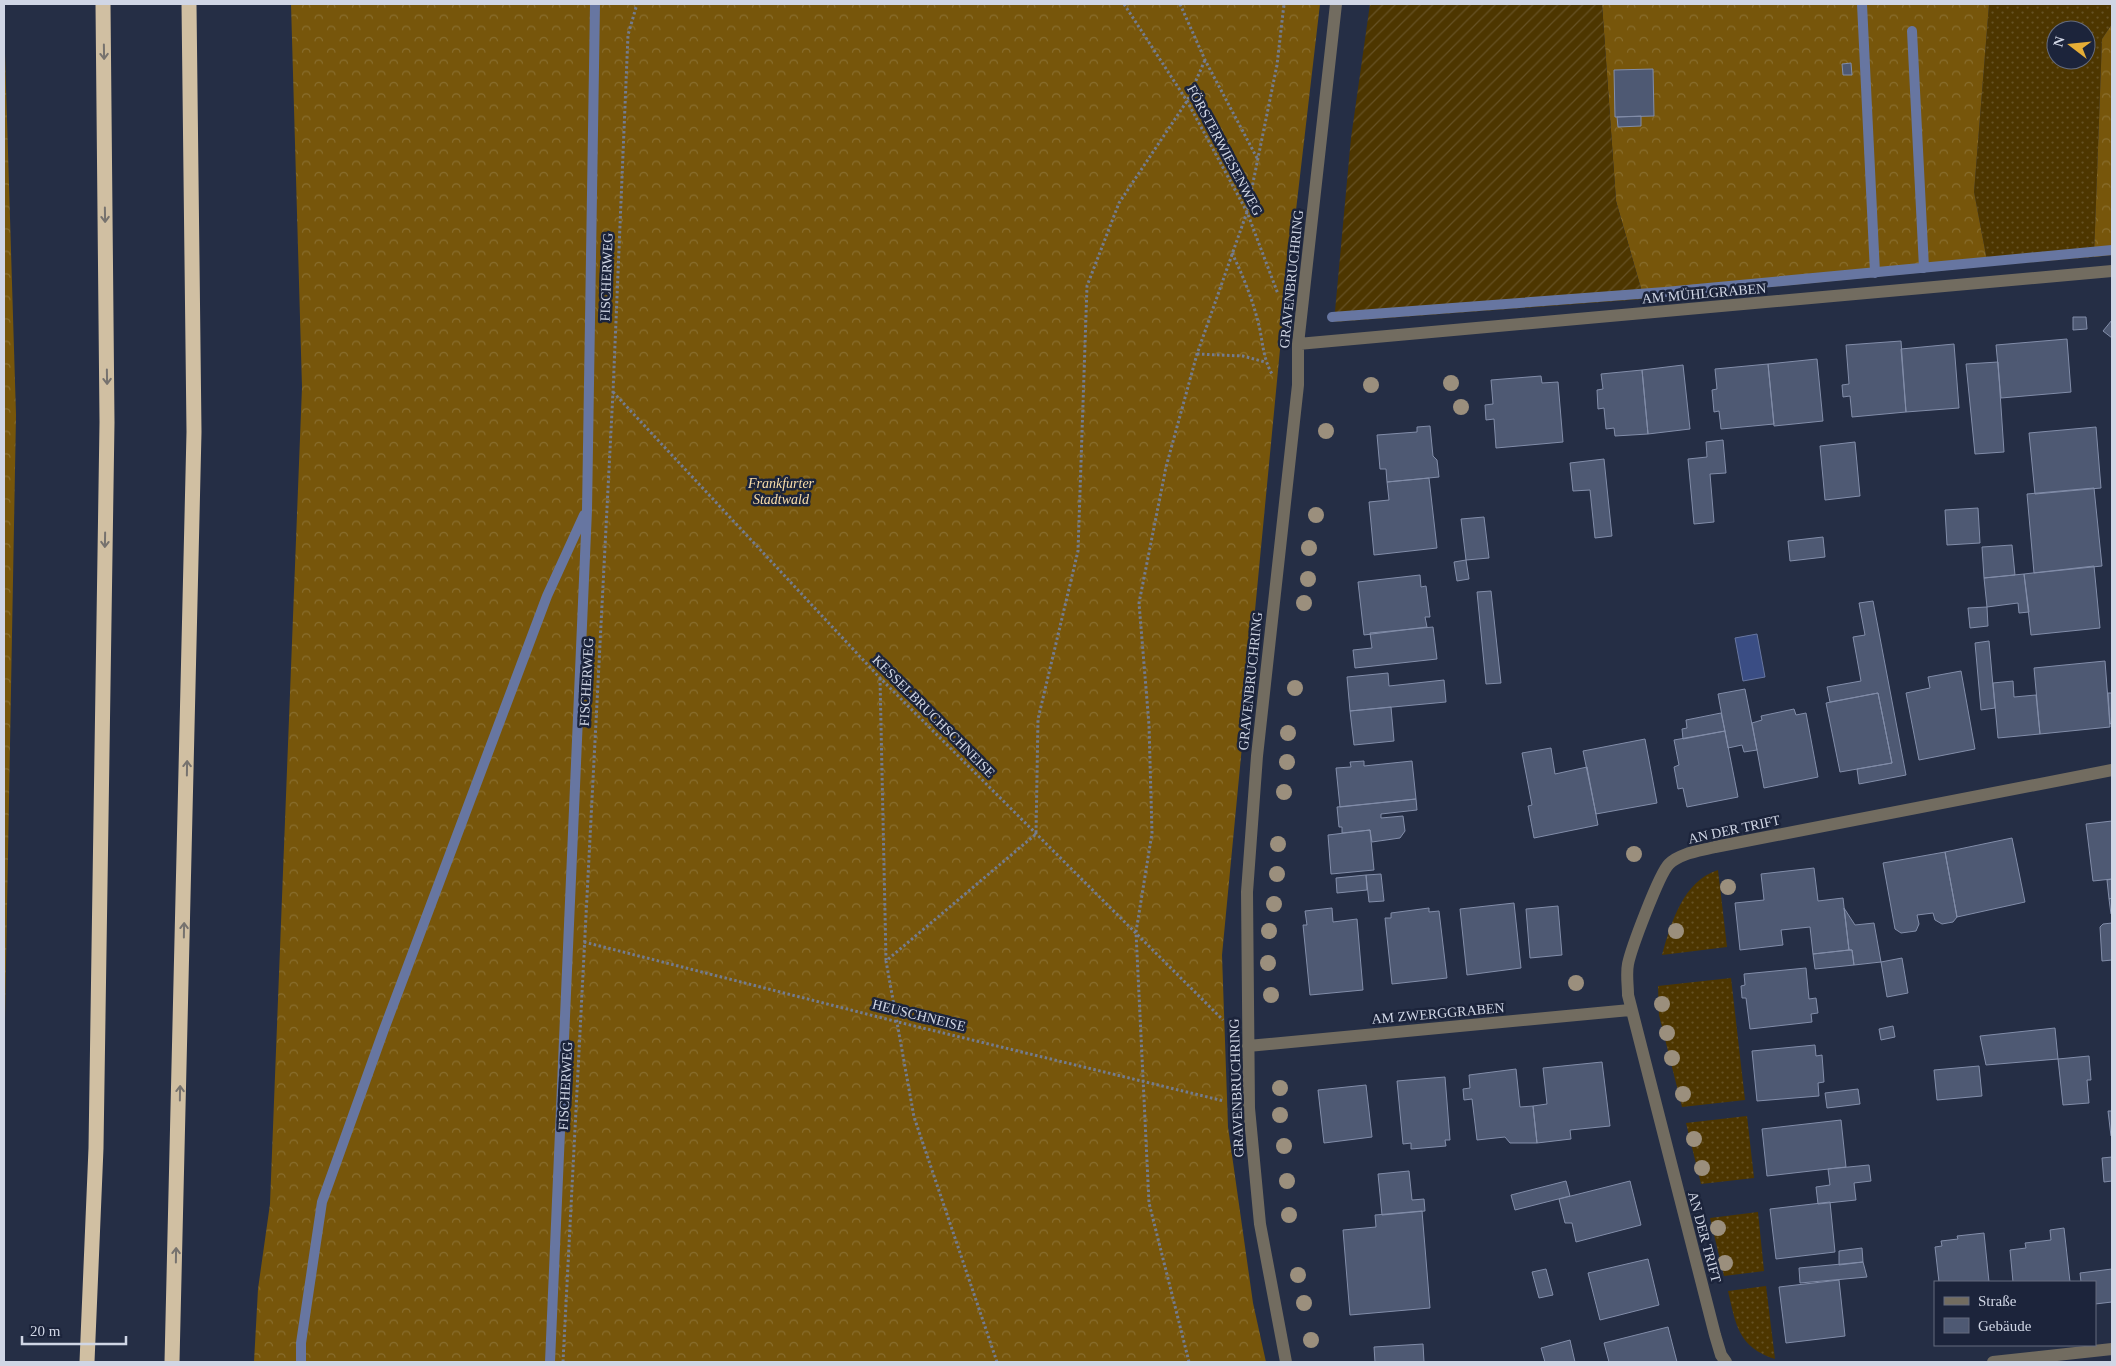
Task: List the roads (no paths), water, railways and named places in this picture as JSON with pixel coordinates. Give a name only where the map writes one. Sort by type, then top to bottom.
[{"type":"highway","points":[[87,1362],[96,1148],[107,422],[103,4]]},
{"type":"highway","points":[[172,1362],[194,432],[189,4]]},
{"type":"street","name":"GRAVENBRUCHRING","points":[[1286,1362],[1260,1224],[1249,1108],[1247,892],[1257,756],[1298,385],[1298,344],[1336,4]]},
{"type":"street","name":"AM MÜHLGRABEN","points":[[1298,344],[2112,271]]},
{"type":"street","name":"AN DER TRIFT","points":[[1726,1362],[1721,1354],[1715,1335],[1630,1010],[1628,967],[1631,952],[1668,864],[1687,854],[2112,770]]},
{"type":"street","name":"AM ZWERGGRABEN","points":[[1248,1046],[1630,1010]]},
{"type":"street","points":[[1993,1362],[2112,1349]]},
{"type":"water","points":[[1757,634],[1765,677],[1743,681],[1735,638]]},
{"type":"waterway","points":[[550,1362],[587,510],[595,4]]},
{"type":"waterway","points":[[1862,4],[1875,273]]},
{"type":"waterway","points":[[1912,31],[1924,268]]},
{"type":"waterway","points":[[1332,317],[1665,292],[2112,250]]},
{"type":"waterway","points":[[301,1362],[301,1343],[322,1202],[383,1032],[547,596],[584,515]]},
{"type":"park label","name":"Frankfurter Stadtwald","points":[[781,492]]}]
